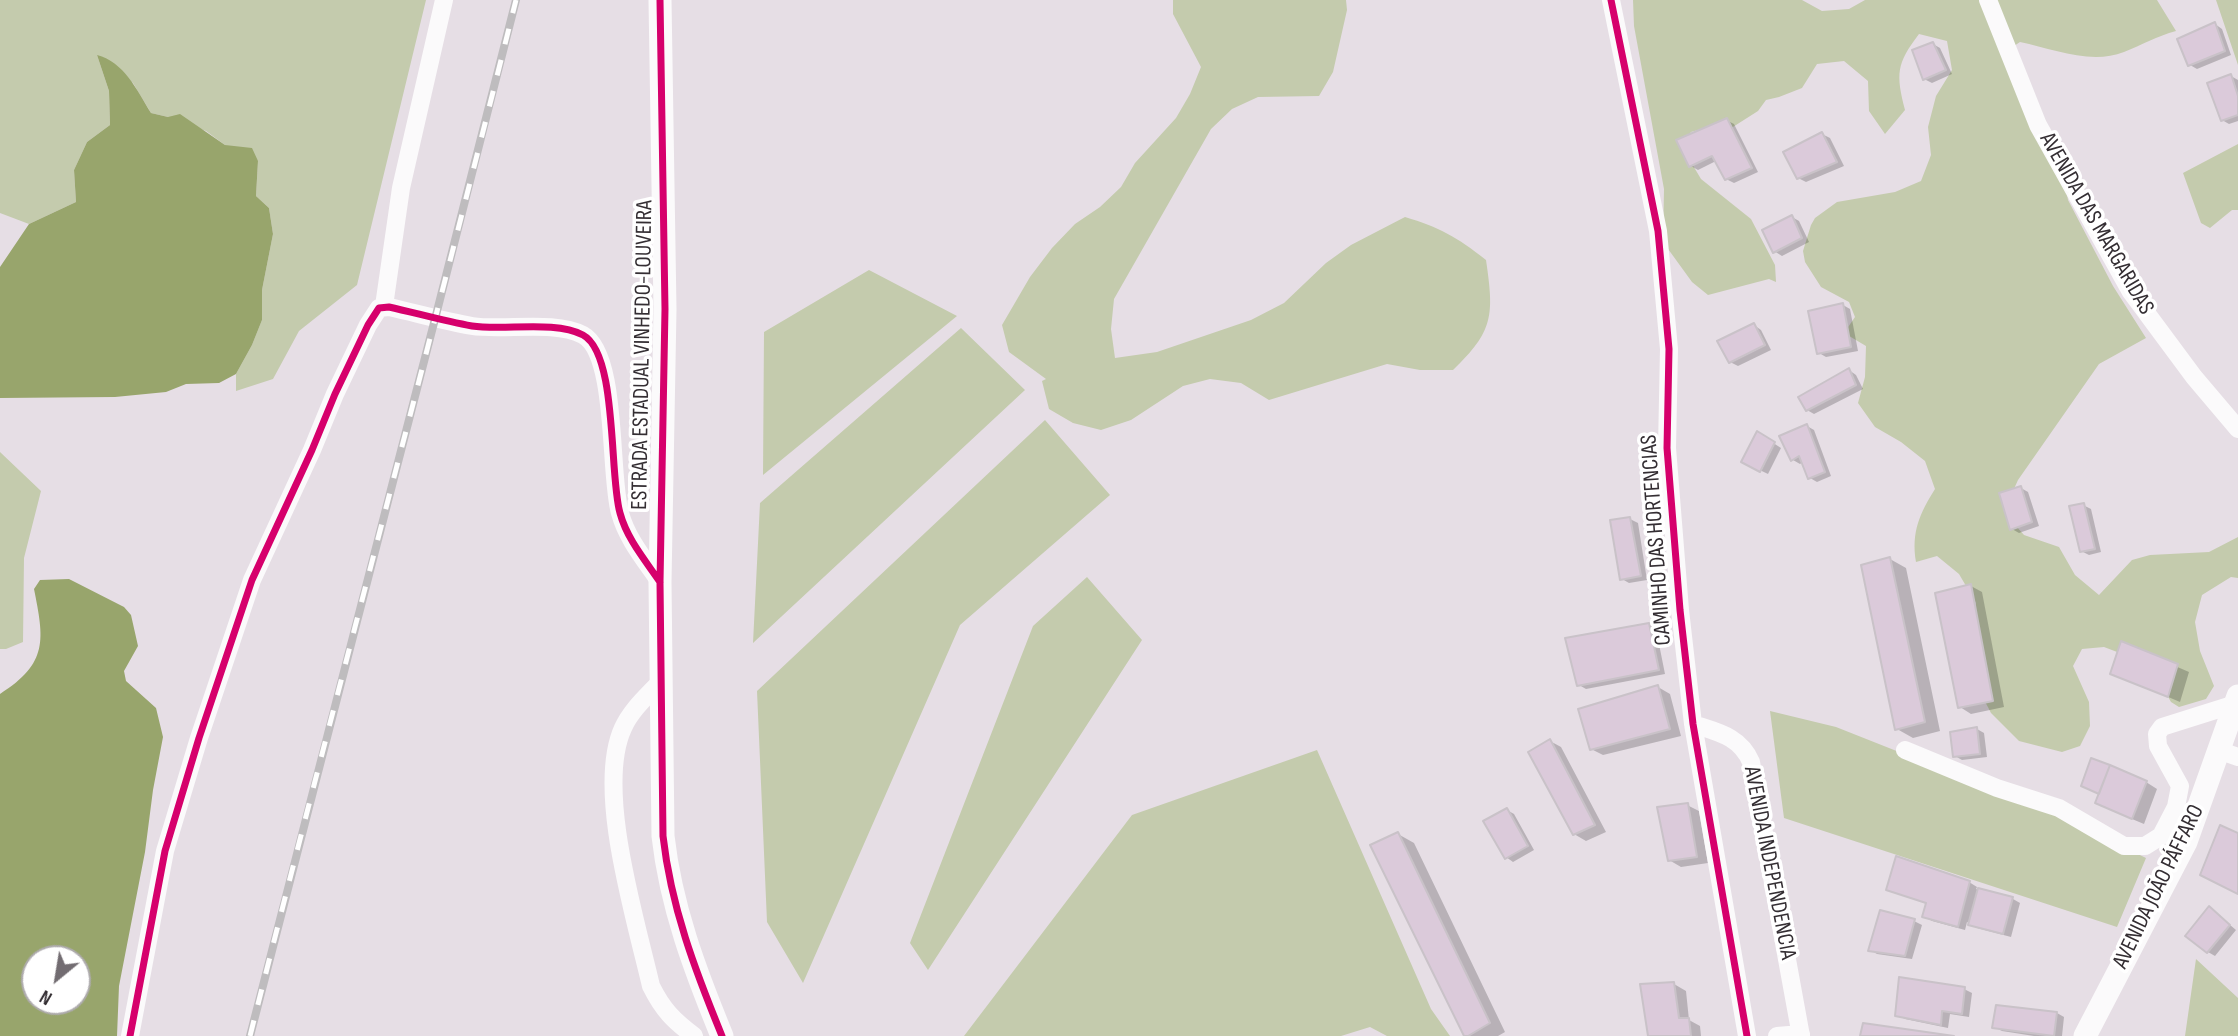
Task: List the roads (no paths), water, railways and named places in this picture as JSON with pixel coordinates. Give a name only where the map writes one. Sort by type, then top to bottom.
[{"type":"main road","name":"ESTRADA ESTADUAL VINHEDO-LOUVEIRA","points":[[660,0],[665,309],[660,582],[663,836],[667,867],[691,962],[722,1036]]},
{"type":"main road","name":"AVENIDA JOÃO PÁFFARO","points":[[2085,1036],[2186,842],[2228,753],[2236,700]]},
{"type":"street","points":[[384,306],[401,188],[444,0]]},
{"type":"street","name":"CAMINHO DAS HORTENCIAS","points":[[1611,0],[1658,231],[1669,349],[1668,461],[1679,610],[1693,724],[1747,1036]]},
{"type":"street","name":"AVENIDA DAS MARGARIDAS","points":[[1987,0],[2038,125],[2131,292],[2194,377],[2238,429]]},
{"type":"street","points":[[130,1036],[165,851],[251,580],[368,325],[379,307],[474,326],[552,328],[582,335],[592,342],[606,379],[619,509],[625,532],[660,582]]},
{"type":"street","points":[[660,682],[623,727],[617,748],[613,778],[618,844],[650,986],[661,1006],[694,1036]]},
{"type":"street","points":[[1905,750],[1997,788],[2059,808],[2124,846],[2145,846],[2161,836],[2176,807],[2179,786],[2158,746],[2157,734],[2162,727],[2236,700]]},
{"type":"street","name":"AVENIDA INDEPENDENCIA","points":[[1693,724],[1731,737],[1742,746],[1751,762],[1801,1035]]},
{"type":"street","points":[[1777,1036],[1801,1035]]},
{"type":"railway","points":[[250,1036],[516,0]]}]
